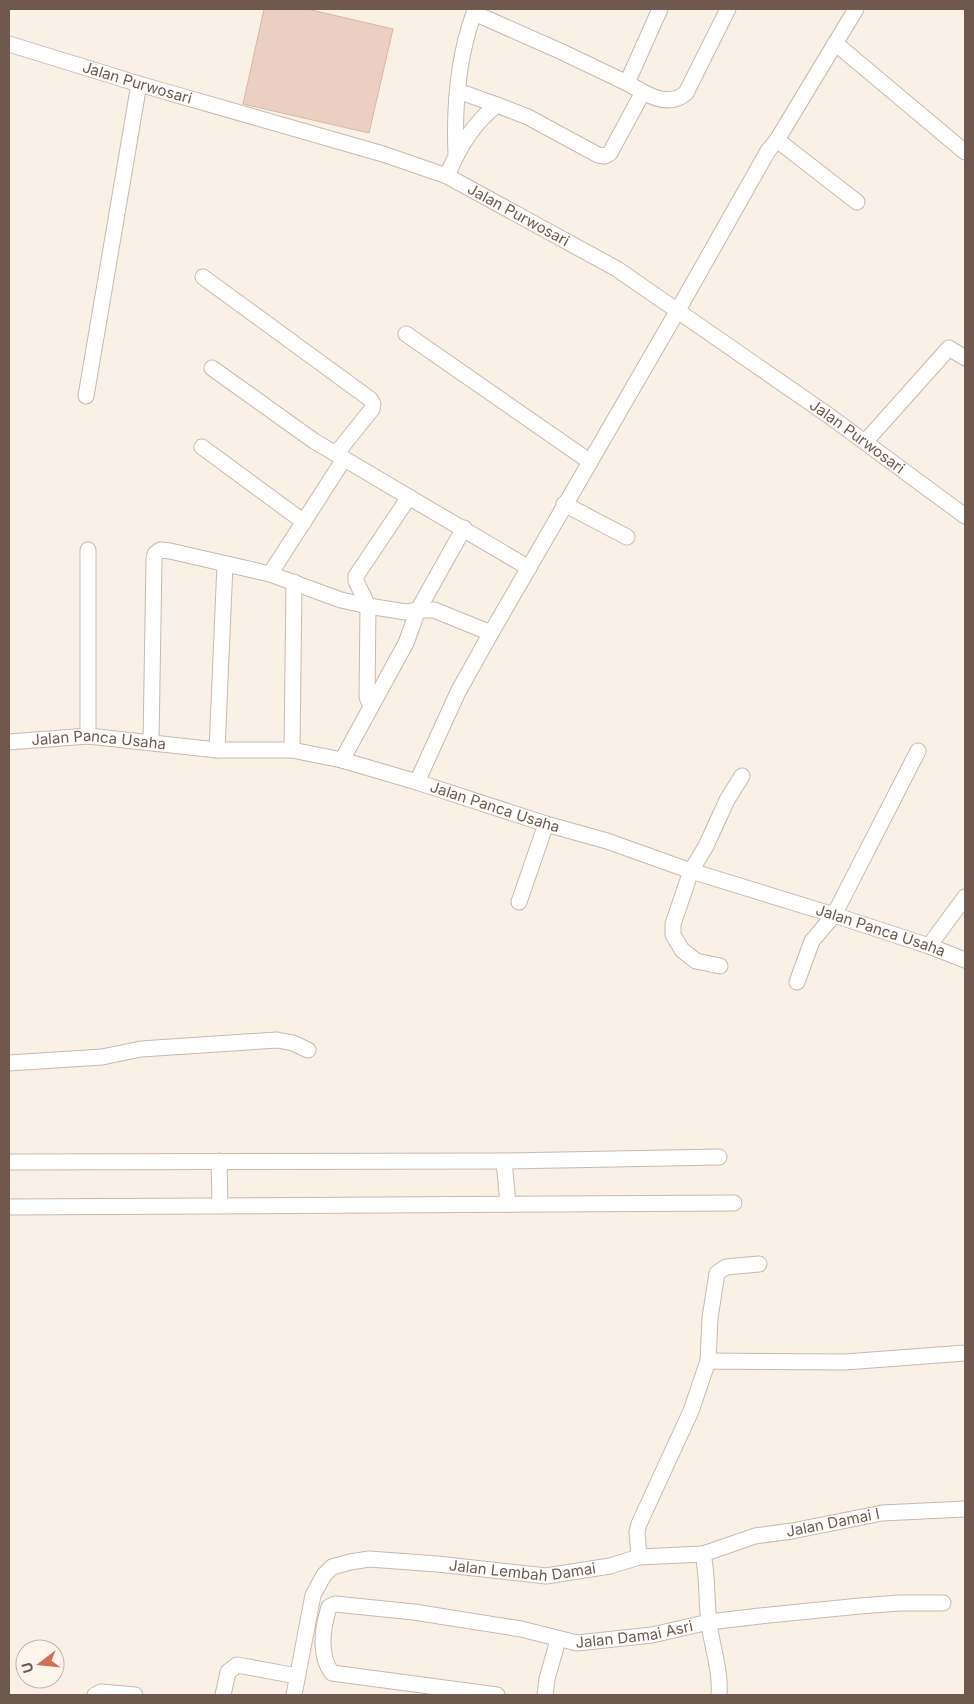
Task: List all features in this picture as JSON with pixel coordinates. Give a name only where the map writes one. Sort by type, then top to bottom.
[{"type":"street","points":[[627,82],[660,9]]},
{"type":"street","points":[[456,154],[454,126],[458,91],[463,56],[474,11],[627,82],[653,98],[673,100],[680,98],[686,93],[728,9]]},
{"type":"street","points":[[417,782],[458,692],[564,504],[678,310],[768,151],[777,140],[856,9]]},
{"type":"street","points":[[835,43],[965,152]]},
{"type":"street","name":"Jalan Purwosari","points":[[9,44],[139,84],[383,154],[447,176],[617,268],[864,442],[965,516]]},
{"type":"street","points":[[86,396],[139,84]]},
{"type":"street","points":[[458,91],[528,117],[598,155],[605,156],[610,154],[643,92]]},
{"type":"street","points":[[447,176],[456,154],[479,120],[497,105]]},
{"type":"street","points":[[777,140],[858,202]]},
{"type":"street","points":[[203,276],[370,399],[373,404],[340,456],[304,522],[270,574]]},
{"type":"street","points":[[406,334],[589,461]]},
{"type":"street","points":[[864,442],[949,348],[965,358]]},
{"type":"street","points":[[212,368],[314,441],[529,568]]},
{"type":"street","points":[[202,447],[304,522]]},
{"type":"street","points":[[371,706],[367,697],[368,606],[356,581],[356,576],[409,497]]},
{"type":"street","points":[[564,504],[627,537]]},
{"type":"street","points":[[342,760],[406,643],[418,610],[464,528]]},
{"type":"street","points":[[88,550],[88,736]]},
{"type":"street","points":[[151,742],[155,554],[160,550],[270,574],[341,600],[368,606],[406,612],[434,610],[491,633]]},
{"type":"street","points":[[217,750],[225,564]]},
{"type":"street","points":[[292,750],[294,582]]},
{"type":"street","points":[[366,658],[392,667]]},
{"type":"street","name":"Jalan Panca Usaha","points":[[9,742],[88,736],[217,750],[292,750],[342,760],[546,824],[607,840],[691,871],[834,915],[929,946],[965,960]]},
{"type":"street","points":[[797,982],[812,941],[834,915],[918,751]]},
{"type":"street","points":[[720,966],[696,961],[682,950],[673,935],[673,924],[691,871],[706,846],[727,800],[742,776]]},
{"type":"street","points":[[519,902],[546,824]]},
{"type":"street","points":[[929,946],[965,897]]},
{"type":"street","points":[[9,1062],[102,1056],[141,1049],[268,1040],[293,1043],[308,1050]]},
{"type":"street","points":[[9,1162],[719,1157]]},
{"type":"street","points":[[504,1160],[508,1204]]},
{"type":"street","points":[[219,1161],[220,1205]]},
{"type":"street","points":[[9,1207],[734,1203]]},
{"type":"street","points":[[639,1557],[639,1524],[691,1411],[708,1361],[710,1318],[717,1273],[726,1267],[760,1264]]},
{"type":"street","points":[[708,1361],[845,1362],[965,1353]]},
{"type":"street","name":"Jalan Damai I","points":[[703,1554],[755,1536],[792,1531],[882,1513],[965,1509]]},
{"type":"street","points":[[703,1554],[706,1568],[709,1622],[720,1681],[719,1695]]},
{"type":"street","name":"Jalan Lembah Damai","points":[[294,1695],[313,1595],[324,1576],[332,1567],[369,1559],[546,1576],[610,1566],[639,1557],[703,1554]]},
{"type":"street","name":"Jalan Damai Asri","points":[[497,1695],[332,1673],[324,1657],[324,1634],[329,1607],[335,1604],[414,1612],[521,1629],[548,1635],[558,1640],[577,1643],[652,1635],[709,1622],[860,1606],[899,1603],[943,1603]]},
{"type":"street","points":[[545,1695],[558,1640]]},
{"type":"street","points":[[223,1695],[228,1672],[237,1665],[297,1676]]},
{"type":"street","points":[[95,1695],[101,1692],[136,1695]]},
{"type":"building","points":[[264,9],[307,9],[393,29],[369,133],[243,104]]}]
